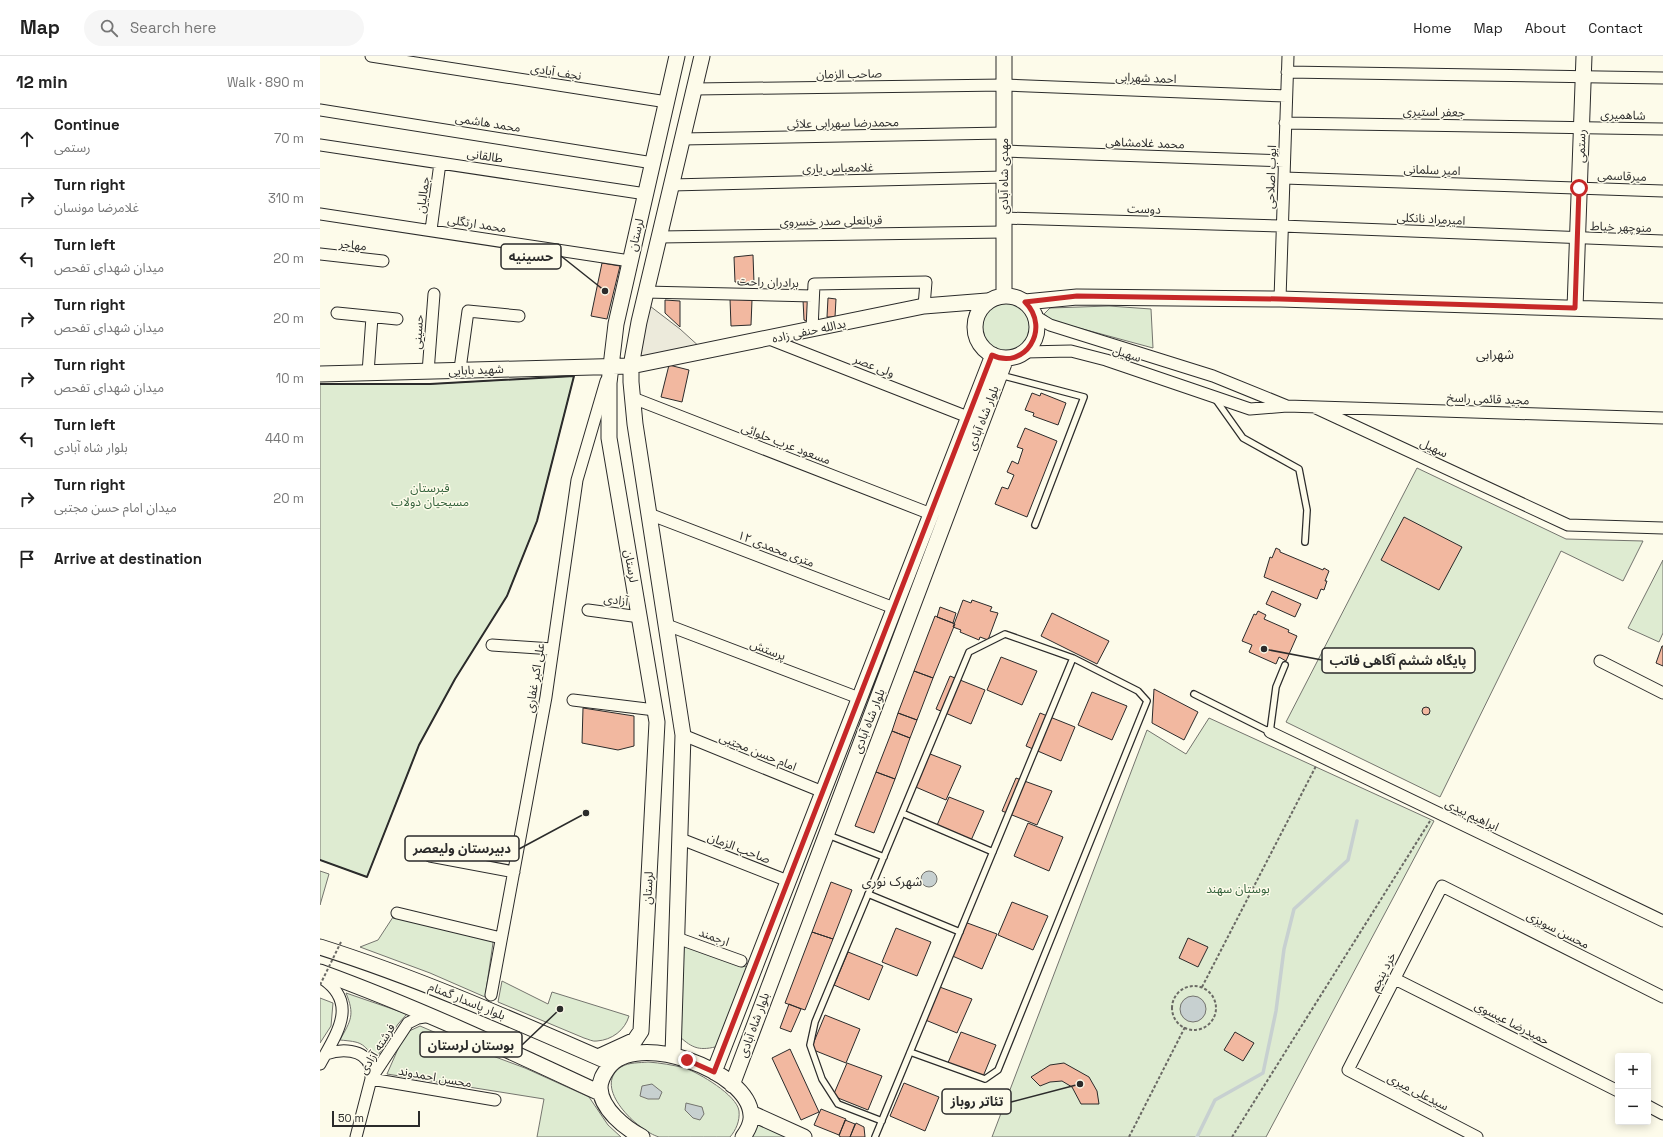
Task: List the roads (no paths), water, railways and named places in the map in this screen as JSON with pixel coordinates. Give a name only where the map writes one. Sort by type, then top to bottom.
[{"type":"street","name":"نجف آبادی","points":[[371,56],[667,102]]},
{"type":"street","name":"لرستان","points":[[604,1060],[635,1040],[641,1031],[657,722],[609,438],[610,367],[616,324],[677,56]]},
{"type":"street","name":"لرستان","points":[[673,1055],[681,839],[683,735],[649,514],[633,398],[631,366],[645,292],[702,56]]},
{"type":"street","name":"مهدی شاه آبادی","points":[[1004,56],[1004,295]]},
{"type":"street","name":"ایوب اصلاحی","points":[[1280,299],[1288,56]]},
{"type":"street","name":"رستمی","points":[[1575,308],[1584,56]]},
{"type":"street","points":[[1287,72],[1663,78]]},
{"type":"street","name":"صاحب الزمان","points":[[695,89],[1004,85]]},
{"type":"street","name":"احمد شهرابی","points":[[1004,85],[1286,96]]},
{"type":"street","name":"محمد هاشمی","points":[[320,110],[653,163]]},
{"type":"street","name":"جعفر استیری","points":[[1285,123],[1582,127]]},
{"type":"street","name":"شاهمیری","points":[[1582,127],[1663,129]]},
{"type":"street","name":"محمدرضا سهرابی علائی","points":[[682,139],[1004,133]]},
{"type":"street","name":"طالقانی","points":[[320,145],[646,194]]},
{"type":"street","name":"محمد غلامشاهی","points":[[1004,151],[1284,161]]},
{"type":"street","name":"جمالیان","points":[[431,230],[440,163]]},
{"type":"street","name":"غلامعباس یاری","points":[[671,185],[1004,177]]},
{"type":"street","name":"امیر سلمانی","points":[[1284,178],[1579,188]]},
{"type":"street","name":"میرقاسمی","points":[[1579,188],[1663,191]]},
{"type":"street","name":"محمد ارتگلی","points":[[320,214],[630,260]]},
{"type":"street","name":"دوست","points":[[1004,225],[1282,226]]},
{"type":"street","name":"قربانعلی صدر خسروی","points":[[659,237],[1004,225]]},
{"type":"street","name":"امیرمراد نانکلی","points":[[1282,226],[1578,238]]},
{"type":"street","name":"منوچهر خیاط","points":[[1578,238],[1663,241]]},
{"type":"street","name":"مهاجر","points":[[320,254],[383,261]]},
{"type":"street","name":"برادران راحت","points":[[645,292],[813,296],[814,284],[926,282],[924,306]]},
{"type":"street","name":"حسینی","points":[[428,372],[434,294]]},
{"type":"street","points":[[1004,295],[1015,297],[1025,302],[1035,316],[1037,326],[1036,336],[1032,345],[1025,352],[1016,357],[999,357],[980,345],[974,327],[978,313],[987,301],[1004,295]]},
{"type":"street","points":[[812,330],[813,296]]},
{"type":"street","points":[[1025,302],[1077,296],[1280,299],[1663,311]]},
{"type":"street","name":"یدالله حنفی زاده","points":[[631,366],[769,339],[924,306],[987,301]]},
{"type":"street","points":[[460,369],[468,311],[519,316]]},
{"type":"street","points":[[337,313],[397,319]]},
{"type":"street","name":"سهیل","points":[[1035,316],[1050,325],[1213,376],[1287,406]]},
{"type":"street","points":[[368,373],[372,317]]},
{"type":"street","name":"ولی عصر","points":[[769,339],[968,417]]},
{"type":"street","name":"سهیل","points":[[1025,352],[1071,351],[1214,396],[1250,409],[1287,406],[1312,406],[1568,525],[1660,529]]},
{"type":"street","name":"بلوار شاه آبادی","points":[[732,1085],[1000,375],[999,357]]},
{"type":"street","name":"بلوار شاه آبادی","points":[[714,1072],[968,417],[999,357]]},
{"type":"street","name":"شهید بابایی","points":[[320,374],[428,372],[460,369],[631,366]]},
{"type":"street","name":"علی اکبر غفاری","points":[[491,995],[546,697],[577,480],[610,367]]},
{"type":"street","name":"مسعود عرب حلوائی","points":[[633,398],[931,514]]},
{"type":"street","name":"مجید قائمی راسخ","points":[[1312,406],[1663,418]]},
{"type":"street","name":"۱۲ متری محمدی","points":[[649,514],[894,608]]},
{"type":"street","name":"آزادی","points":[[588,610],[640,617]]},
{"type":"street","name":"پرستش","points":[[667,626],[859,698]]},
{"type":"street","points":[[492,646],[553,649]]},
{"type":"street","points":[[1600,661],[1663,693]]},
{"type":"street","points":[[573,700],[655,710]]},
{"type":"street","name":"ابراهیم بیدی","points":[[1270,732],[1663,921]]},
{"type":"street","name":"امام حسن مجتبی","points":[[683,735],[823,792]]},
{"type":"street","name":"صاحب الزمان","points":[[681,839],[788,882]]},
{"type":"street","points":[[430,856],[514,872]]},
{"type":"street","name":"خرد پنجم","points":[[1348,1070],[1442,886]]},
{"type":"street","name":"محسن سویزی","points":[[1442,886],[1663,997]]},
{"type":"street","points":[[397,913],[501,938]]},
{"type":"street","name":"ارجمند","points":[[677,938],[741,961]]},
{"type":"street","name":"بلوار پاسدار گمنام","points":[[320,947],[380,966],[461,997],[604,1060]]},
{"type":"street","points":[[320,972],[432,1015],[600,1093]]},
{"type":"street","points":[[320,977],[329,982],[338,995],[343,1008],[342,1022],[320,1064]]},
{"type":"street","name":"حمیدرضا عیسوی","points":[[1395,979],[1615,1089]]},
{"type":"street","name":"فرشته آزادی","points":[[356,1137],[371,1079],[408,1023],[418,1018],[432,1015]]},
{"type":"street","points":[[326,1054],[346,1050],[357,1053],[366,1059],[370,1066],[371,1079]]},
{"type":"street","points":[[642,1137],[631,1131],[617,1118],[605,1103],[600,1093],[600,1083],[603,1075],[604,1060],[639,1053],[673,1055],[699,1064],[714,1072],[732,1085],[741,1094],[751,1113],[751,1122],[743,1137]]},
{"type":"street","name":"سیدعلی میری","points":[[1348,1070],[1477,1137]]},
{"type":"street","name":"محسن احمدوند","points":[[371,1079],[495,1100]]},
{"type":"street","points":[[1651,1108],[1663,1114]]},
{"type":"street","points":[[751,1113],[804,1137]]},
{"type":"lane","points":[[1000,375],[1084,397],[1035,525]]},
{"type":"lane","points":[[1214,396],[1243,438],[1299,469],[1307,510],[1305,542]]},
{"type":"lane","points":[[882,1121],[838,1104],[822,1079],[810,1045],[815,1022],[969,652],[1006,634],[1073,658],[1138,691],[1147,701],[998,1070],[985,1079],[910,1052]]},
{"type":"lane","points":[[876,1137],[1073,658]]},
{"type":"lane","points":[[1194,694],[1270,732],[1276,687],[1285,665]]},
{"type":"lane","points":[[902,813],[993,852]]},
{"type":"lane","points":[[826,835],[884,857]]},
{"type":"lane","points":[[868,894],[960,932]]},
{"type":"waterway","points":[[1197,1137],[1215,1100],[1263,1073],[1276,1011],[1284,949],[1294,909],[1348,860],[1357,821]]},
{"type":"place","name":"حسینیه","points":[[605,291]]},
{"type":"place","name":"پایگاه ششم آگاهی فاتب","points":[[1264,649]]},
{"type":"place","name":"دبیرستان ولیعصر","points":[[586,813]]},
{"type":"place","name":"بوستان لرستان","points":[[560,1009]]},
{"type":"place","name":"تئاتر روباز","points":[[1080,1084]]},
{"type":"district","name":"شهرابی","points":[[1495,354]]},
{"type":"district","name":"شهرک نوری","points":[[892,881]]},
{"type":"park label","name":"قبرستان مسیحیان دولاب","points":[[430,495]]},
{"type":"park label","name":"بوستان سهند","points":[[1238,889]]}]
